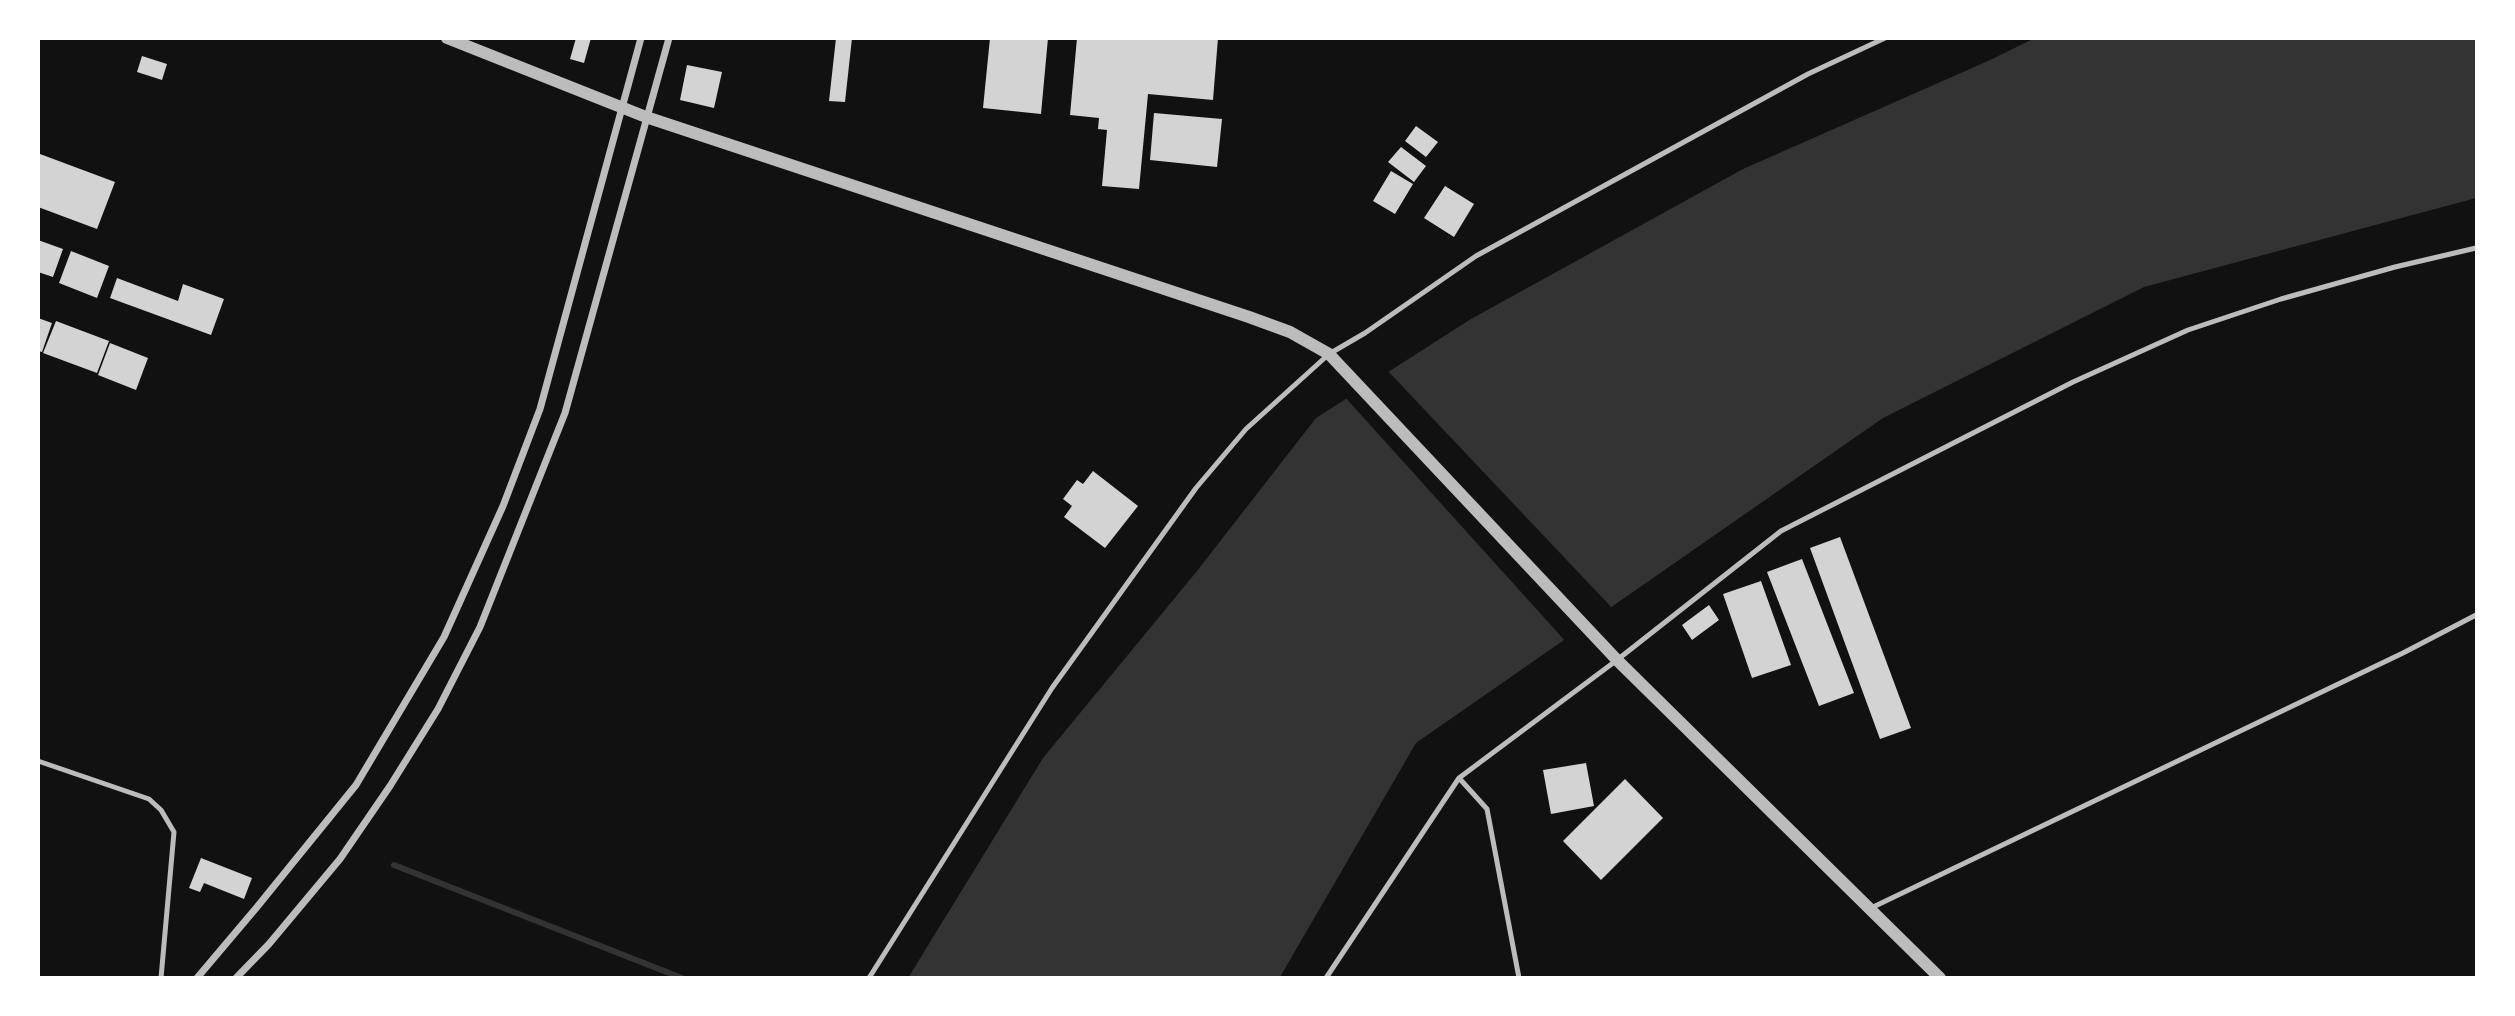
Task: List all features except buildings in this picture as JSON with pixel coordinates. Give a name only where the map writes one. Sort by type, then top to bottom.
[{"type":"street","points":[[447,38],[646,117],[1249,317],[1290,332],[1329,354],[1617,660],[1940,978]]},
{"type":"street","points":[[197,978],[356,785],[444,637],[503,506],[540,409],[641,38]]},
{"type":"street","points":[[236,978],[269,944],[340,859],[438,709],[480,627],[565,413],[669,38]]},
{"type":"lane","points":[[869,978],[1052,688],[1196,488],[1246,429],[1329,354],[1365,333],[1476,256],[1808,74],[1885,38]]},
{"type":"lane","points":[[1326,978],[1459,778],[1617,660],[1782,531],[2073,382],[2188,330],[2281,299],[2395,267],[2476,248]]},
{"type":"lane","points":[[1871,908],[2403,653],[2476,615]]},
{"type":"lane","points":[[38,761],[149,799],[161,810],[174,832],[161,978]]},
{"type":"lane","points":[[1459,778],[1487,809],[1519,978]]},
{"type":"shaded area","points":[[2033,39],[2476,39],[2476,198],[2144,287],[1883,418],[1416,743],[1280,977],[908,978],[1043,758],[1197,571],[1316,418],[1471,319],[1743,169]]},
{"type":"pier","points":[[1386,369],[1614,610],[1567,643],[1344,396]]},
{"type":"waterway","points":[[394,865],[682,978]]}]
